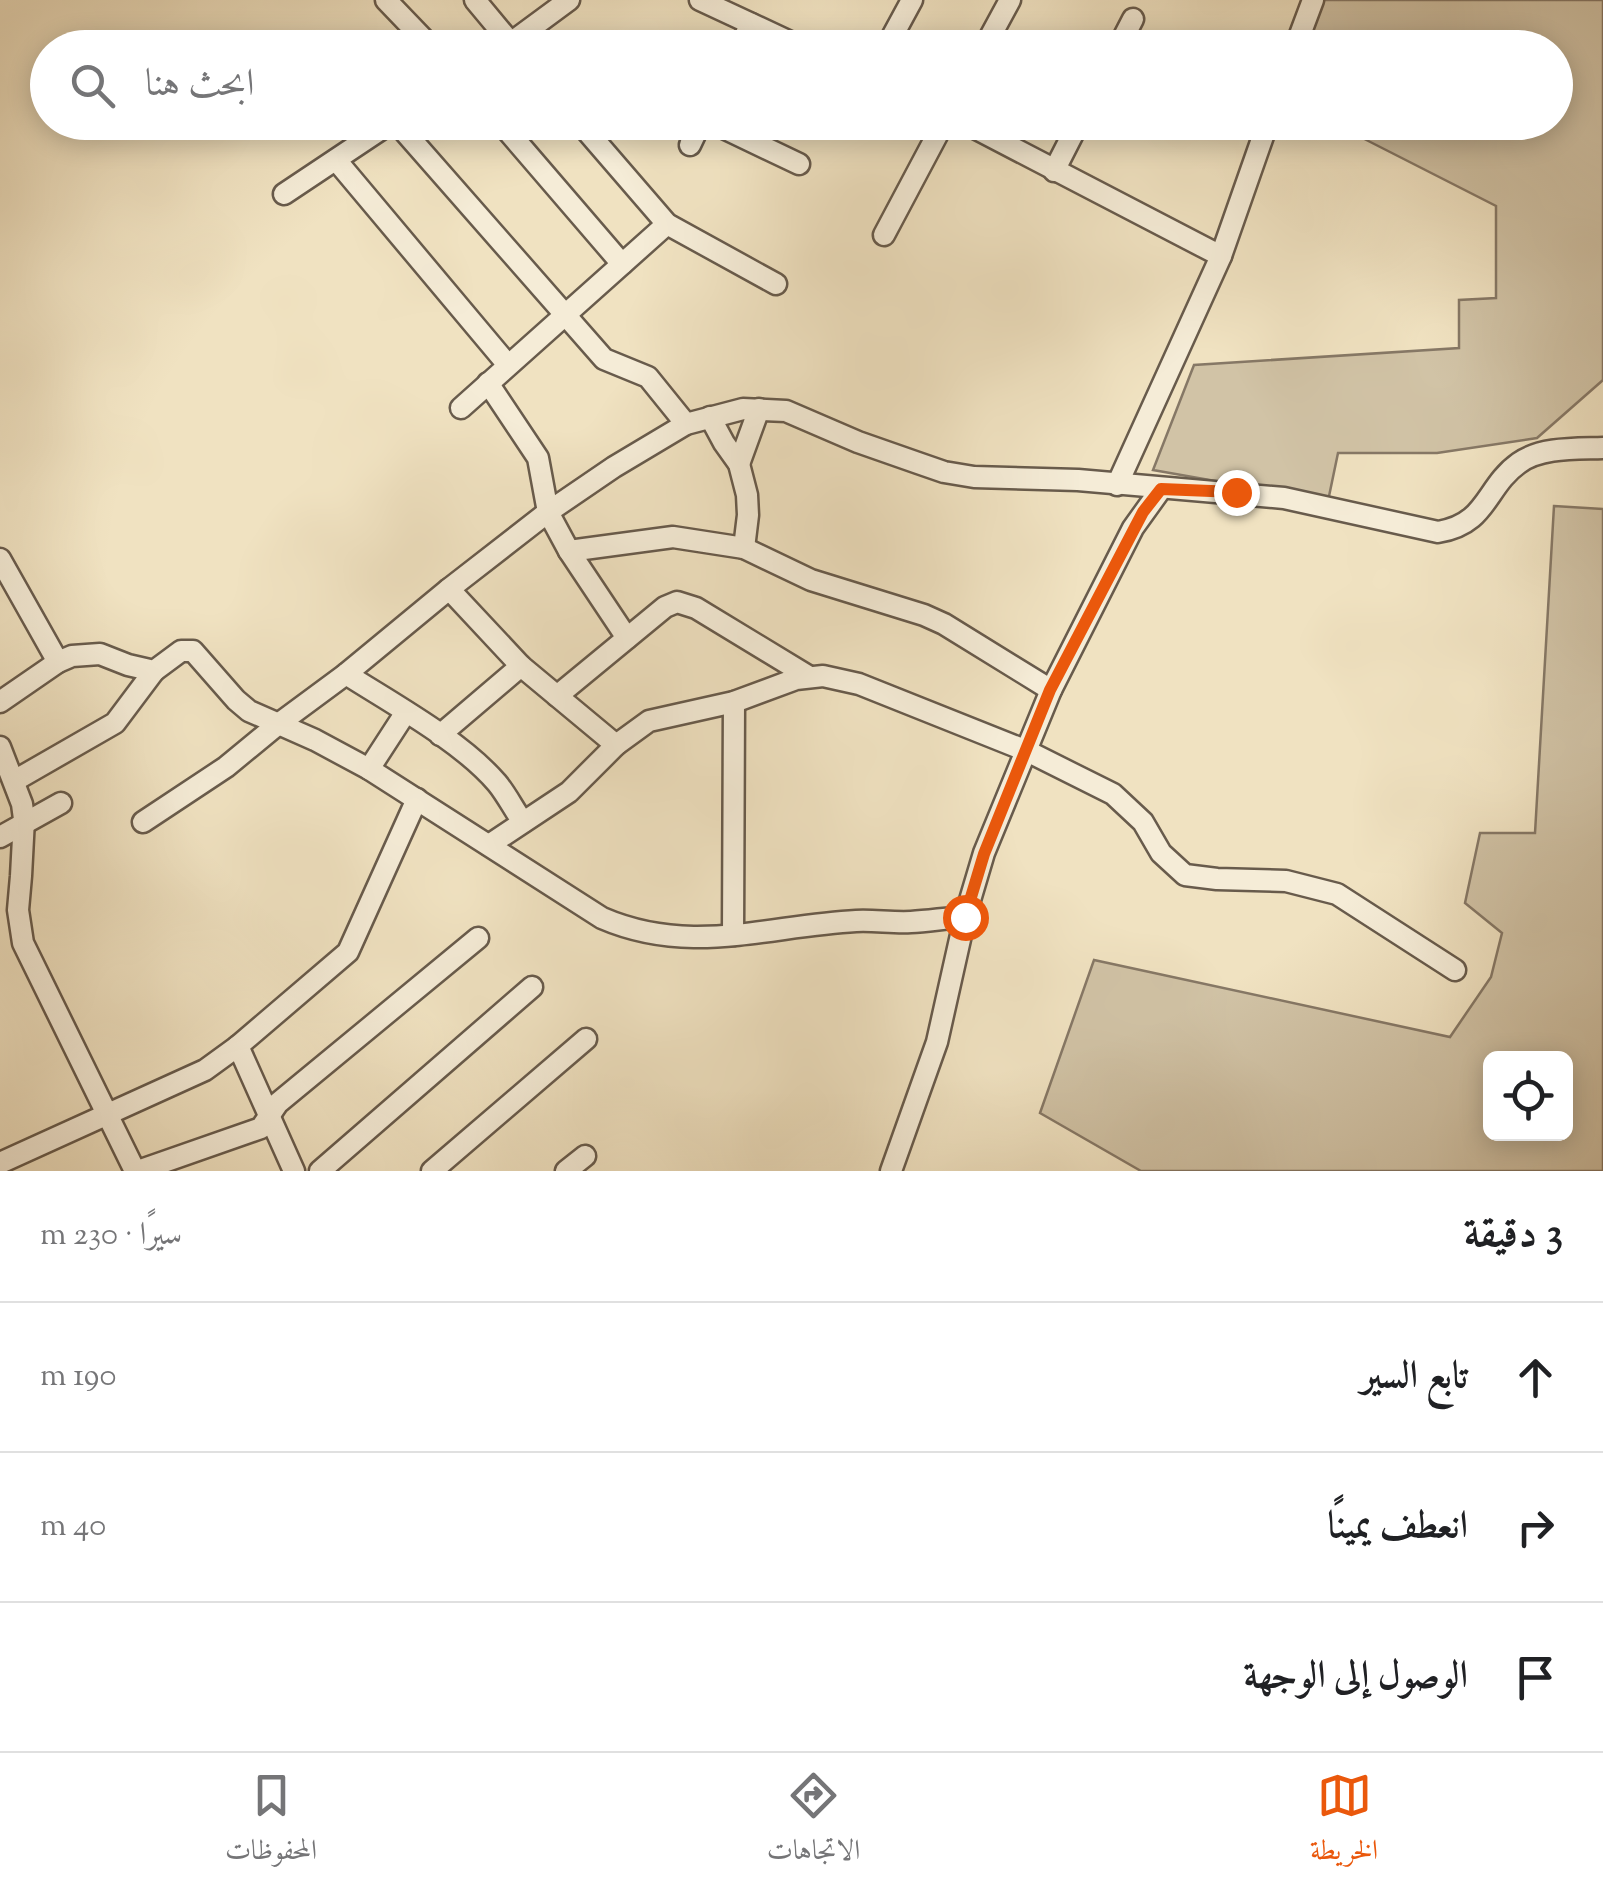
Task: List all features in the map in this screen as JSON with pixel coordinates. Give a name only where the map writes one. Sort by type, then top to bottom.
[{"type":"street","points":[[386,0],[415,30]]},
{"type":"street","points":[[475,0],[498,30]]},
{"type":"street","points":[[531,30],[569,0]]},
{"type":"street","points":[[700,0],[764,30]]},
{"type":"street","points":[[896,30],[912,0]]},
{"type":"street","points":[[994,30],[1010,0]]},
{"type":"street","points":[[1302,30],[1313,0]]},
{"type":"street","points":[[1127,30],[1133,19]]},
{"type":"street","points":[[748,30],[751,24]]},
{"type":"street","points":[[284,194],[367,140]]},
{"type":"street","points":[[410,140],[604,359],[648,377],[686,424]]},
{"type":"street","points":[[515,140],[622,264]]},
{"type":"street","points":[[594,140],[667,224],[776,284]]},
{"type":"street","points":[[690,145],[692,140]]},
{"type":"street","points":[[749,140],[799,164]]},
{"type":"street","points":[[884,234],[934,140]]},
{"type":"street","points":[[996,140],[1221,256]]},
{"type":"street","points":[[1054,171],[1070,140]]},
{"type":"street","points":[[1117,485],[1221,256],[1262,140]]},
{"type":"street","points":[[336,160],[508,365]]},
{"type":"street","points":[[461,408],[667,224]]},
{"type":"street","points":[[488,384],[538,458],[548,512],[627,638]]},
{"type":"street","points":[[143,822],[226,767],[548,512],[686,424],[710,417],[743,409],[786,412],[944,472],[990,479],[1078,480],[1284,498],[1438,532],[1454,530],[1478,514],[1521,461],[1548,451],[1603,448]]},
{"type":"street","points":[[739,464],[759,409]]},
{"type":"street","points":[[710,417],[739,464],[747,495],[744,548]]},
{"type":"street","points":[[891,1171],[937,1042],[965,917],[984,854],[1050,690],[1133,528],[1161,489]]},
{"type":"street","points":[[570,551],[673,537],[744,548],[811,580],[944,624],[1050,690]]},
{"type":"street","points":[[0,559],[58,662]]},
{"type":"street","points":[[448,589],[522,666],[616,746]]},
{"type":"street","points":[[557,696],[676,602],[696,608],[808,676]]},
{"type":"street","points":[[14,780],[116,722],[154,670],[182,651],[193,651],[250,711],[370,769],[602,918],[628,930],[684,939],[857,921],[965,917]]},
{"type":"street","points":[[0,702],[72,656],[100,654],[154,670]]},
{"type":"street","points":[[440,735],[522,666]]},
{"type":"street","points":[[346,674],[440,735],[495,780],[522,822]]},
{"type":"street","points":[[489,845],[569,792],[616,746],[649,721],[734,702],[808,676],[823,676],[859,684],[1027,750],[1113,794],[1144,822],[1161,853],[1185,875],[1286,882],[1337,894],[1456,970]]},
{"type":"street","points":[[733,935],[734,702]]},
{"type":"street","points":[[370,769],[406,712]]},
{"type":"street","points":[[0,747],[22,804],[23,824],[6,914],[136,1171],[260,1128],[278,1103],[478,938]]},
{"type":"street","points":[[0,1163],[205,1070],[348,952],[416,799]]},
{"type":"street","points":[[0,837],[61,803]]},
{"type":"street","points":[[320,1171],[532,987]]},
{"type":"street","points":[[432,1171],[586,1038]]},
{"type":"street","points":[[238,1046],[294,1171]]},
{"type":"street","points":[[566,1171],[585,1156]]},
{"type":"shaded area","points":[[1313,0],[1603,0],[1603,380],[1537,438],[1437,453],[1338,453],[1328,501],[1153,470],[1194,365],[1459,348],[1459,300],[1496,298],[1496,206],[1366,140],[1573,140],[1573,30],[1303,30]]},
{"type":"shaded area","points":[[1554,506],[1603,509],[1603,1171],[1141,1171],[1040,1113],[1094,960],[1450,1037],[1491,977],[1502,933],[1465,903],[1480,833],[1535,833]]},
{"type":"route","points":[[965,917],[984,854],[1050,690],[1143,512],[1161,489],[1236,492]]}]
